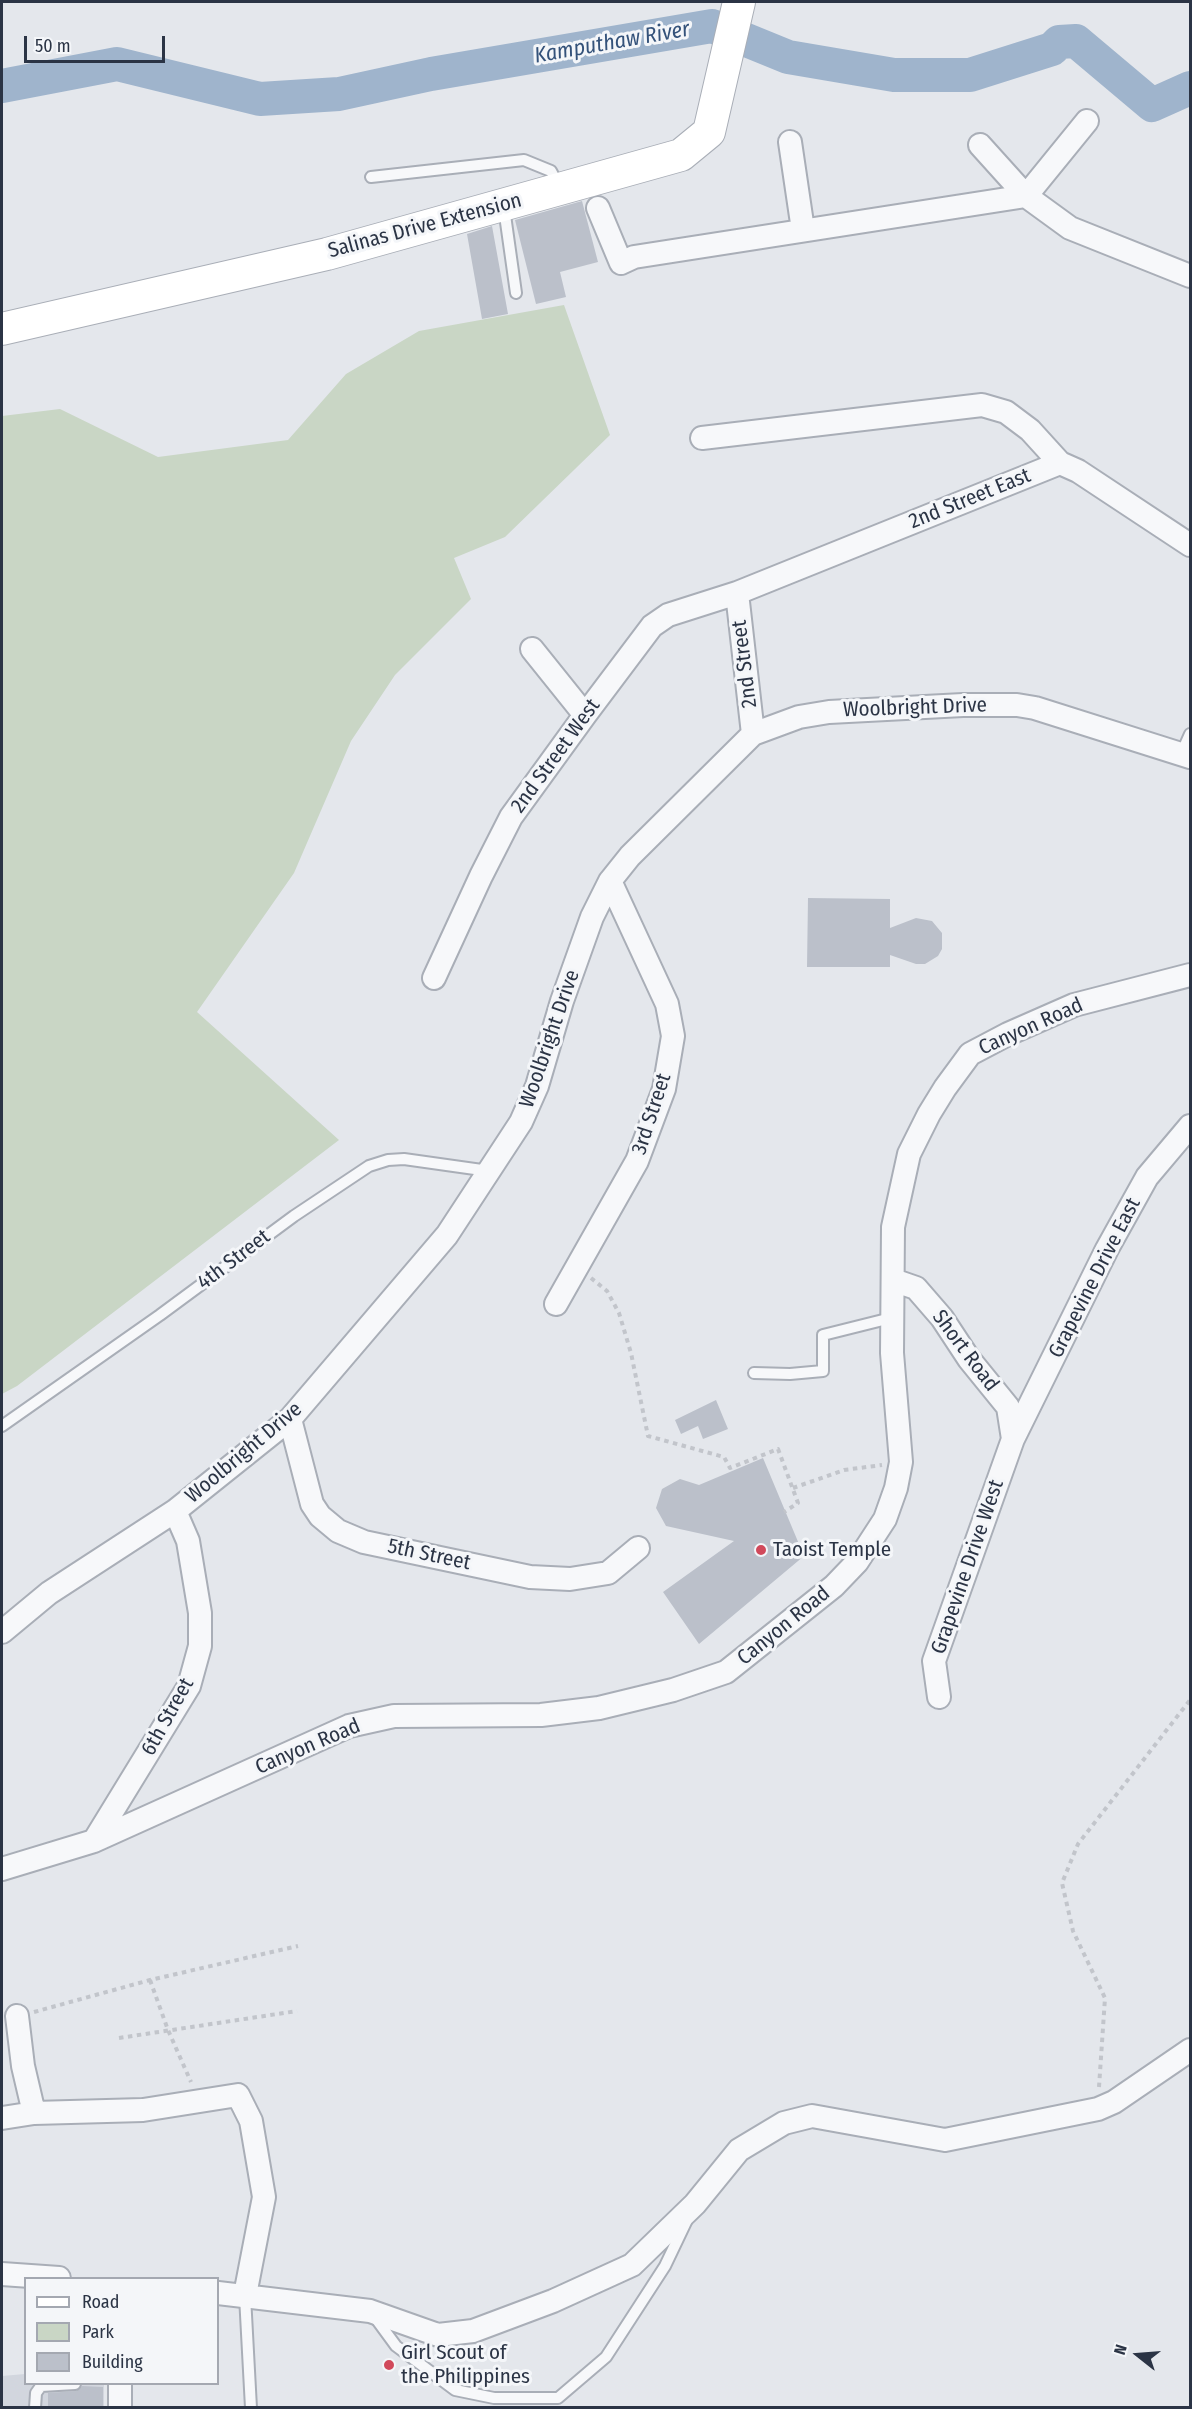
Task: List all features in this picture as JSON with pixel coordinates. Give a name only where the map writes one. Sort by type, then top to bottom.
[{"type":"street","name":"Salinas Drive Extension","points":[[2,329],[327,254],[681,155],[709,132],[740,2]]},
{"type":"street","points":[[598,208],[621,263],[634,257],[1026,196],[1087,122]]},
{"type":"street","points":[[790,142],[803,230]]},
{"type":"street","points":[[980,145],[1026,196],[1070,228],[1191,276]]},
{"type":"street","points":[[702,438],[982,405],[1006,412],[1022,424],[1060,463],[1078,471],[1191,545]]},
{"type":"street","name":"2nd Street East","points":[[736,593],[1060,463]]},
{"type":"street","name":"2nd Street West","points":[[434,978],[481,876],[512,817],[652,626],[668,615],[736,593]]},
{"type":"street","name":"2nd Street","points":[[736,593],[753,734]]},
{"type":"street","points":[[532,649],[585,715]]},
{"type":"street","name":"Woolbright Drive","points":[[2,1632],[49,1593],[175,1511],[290,1419],[447,1235],[521,1122],[537,1086],[562,1001],[592,917],[610,880],[630,856],[753,734],[799,717],[829,712],[963,705],[1017,705],[1187,748]]},
{"type":"street","name":"3rd Street","points":[[556,1304],[637,1161],[664,1089],[673,1036],[667,1004],[610,880]]},
{"type":"street","name":"Canyon Road","points":[[2,1869],[94,1841],[349,1726],[394,1716],[541,1715],[599,1708],[673,1690],[726,1672],[834,1586],[857,1562],[885,1519],[896,1488],[901,1462],[891,1318],[893,1227],[909,1154],[929,1114],[970,1054],[1008,1034],[1074,1005],[1191,975]]},
{"type":"street","name":"Grapevine Drive East","points":[[1013,1439],[1107,1249],[1147,1177],[1191,1126]]},
{"type":"street","name":"Short Road","points":[[893,1280],[916,1288],[942,1318],[969,1359],[1008,1407],[1013,1439]]},
{"type":"street","name":"5th Street","points":[[290,1419],[312,1504],[320,1516],[338,1531],[364,1542],[530,1577],[570,1579],[608,1573],[638,1548]]},
{"type":"street","name":"Grapevine Drive West","points":[[939,1697],[934,1661],[1013,1439]]},
{"type":"street","name":"6th Street","points":[[94,1841],[189,1686],[200,1647],[200,1613],[188,1541],[175,1511]]},
{"type":"street","points":[[17,2016],[34,2113]]},
{"type":"street","points":[[219,2293],[370,2311],[438,2335],[473,2331],[553,2301],[632,2265],[695,2204],[739,2150],[784,2123],[812,2116],[945,2140],[1098,2109],[1114,2102],[1191,2050]]},
{"type":"street","points":[[2,2118],[34,2113],[143,2110],[238,2094],[251,2121],[264,2197],[245,2295]]},
{"type":"street","points":[[2,2274],[45,2277]]},
{"type":"street","points":[[120,2385],[120,2408]]},
{"type":"lane","points":[[371,177],[524,160],[551,171],[561,189]]},
{"type":"lane","points":[[504,205],[516,293]]},
{"type":"lane","name":"4th Street","points":[[2,1426],[160,1315],[294,1216],[369,1166],[404,1159],[489,1171]]},
{"type":"lane","points":[[754,1373],[790,1374],[823,1371],[823,1335],[891,1318]]},
{"type":"lane","points":[[370,2311],[396,2346],[455,2390],[494,2398],[558,2398],[606,2357],[665,2266],[695,2204]]},
{"type":"lane","points":[[245,2295],[251,2408]]},
{"type":"lane","points":[[35,2408],[36,2393],[41,2386],[58,2385]]},
{"type":"path","points":[[577,1266],[607,1291],[619,1313],[634,1364],[648,1436],[723,1457],[730,1468],[778,1449],[798,1503],[784,1512]]},
{"type":"path","points":[[793,1488],[844,1470],[901,1462]]},
{"type":"path","points":[[1099,2091],[1105,1998],[1073,1930],[1062,1883],[1078,1844],[1191,1701]]},
{"type":"path","points":[[17,2016],[150,1980],[298,1946]]},
{"type":"path","points":[[150,1980],[168,2030],[199,2099]]},
{"type":"path","points":[[119,2038],[297,2011]]},
{"type":"shaded area","points":[[24,2374],[24,2385],[104,2385],[104,2407],[2,2408],[2,2376]]},
{"type":"green space","points":[[564,305],[610,435],[505,537],[454,558],[471,599],[395,675],[351,741],[294,873],[197,1012],[339,1140],[17,1386],[2,1394],[2,416],[60,409],[158,457],[288,440],[346,374],[419,331]]},
{"type":"building","points":[[582,201],[598,262],[560,272],[566,297],[536,304],[515,220]]},
{"type":"building","points":[[492,226],[508,314],[482,319],[467,234]]},
{"type":"building","points":[[808,898],[890,899],[890,928],[916,918],[932,921],[942,933],[942,949],[938,956],[925,964],[916,964],[890,955],[890,967],[807,967]]},
{"type":"building","points":[[716,1400],[728,1429],[703,1439],[698,1426],[681,1434],[675,1420]]},
{"type":"building","name":"Taoist Temple","points":[[763,1458],[804,1556],[699,1644],[663,1592],[734,1541],[666,1526],[656,1508],[662,1489],[680,1479],[699,1485]]},
{"type":"building","points":[[82,2386],[103,2387],[103,2408],[48,2408],[48,2393],[76,2391]]},
{"type":"waterway","name":"Kamputhaw River","points":[[2,86],[117,64],[260,99],[339,94],[431,74],[712,26],[788,57],[894,75],[970,75],[1052,49],[1059,42],[1076,41],[1152,105],[1190,88]]},
{"type":"place","name":"Taoist Temple","points":[[761,1550]]},
{"type":"place","name":"Girl Scout of the Philippines","points":[[389,2365]]}]
